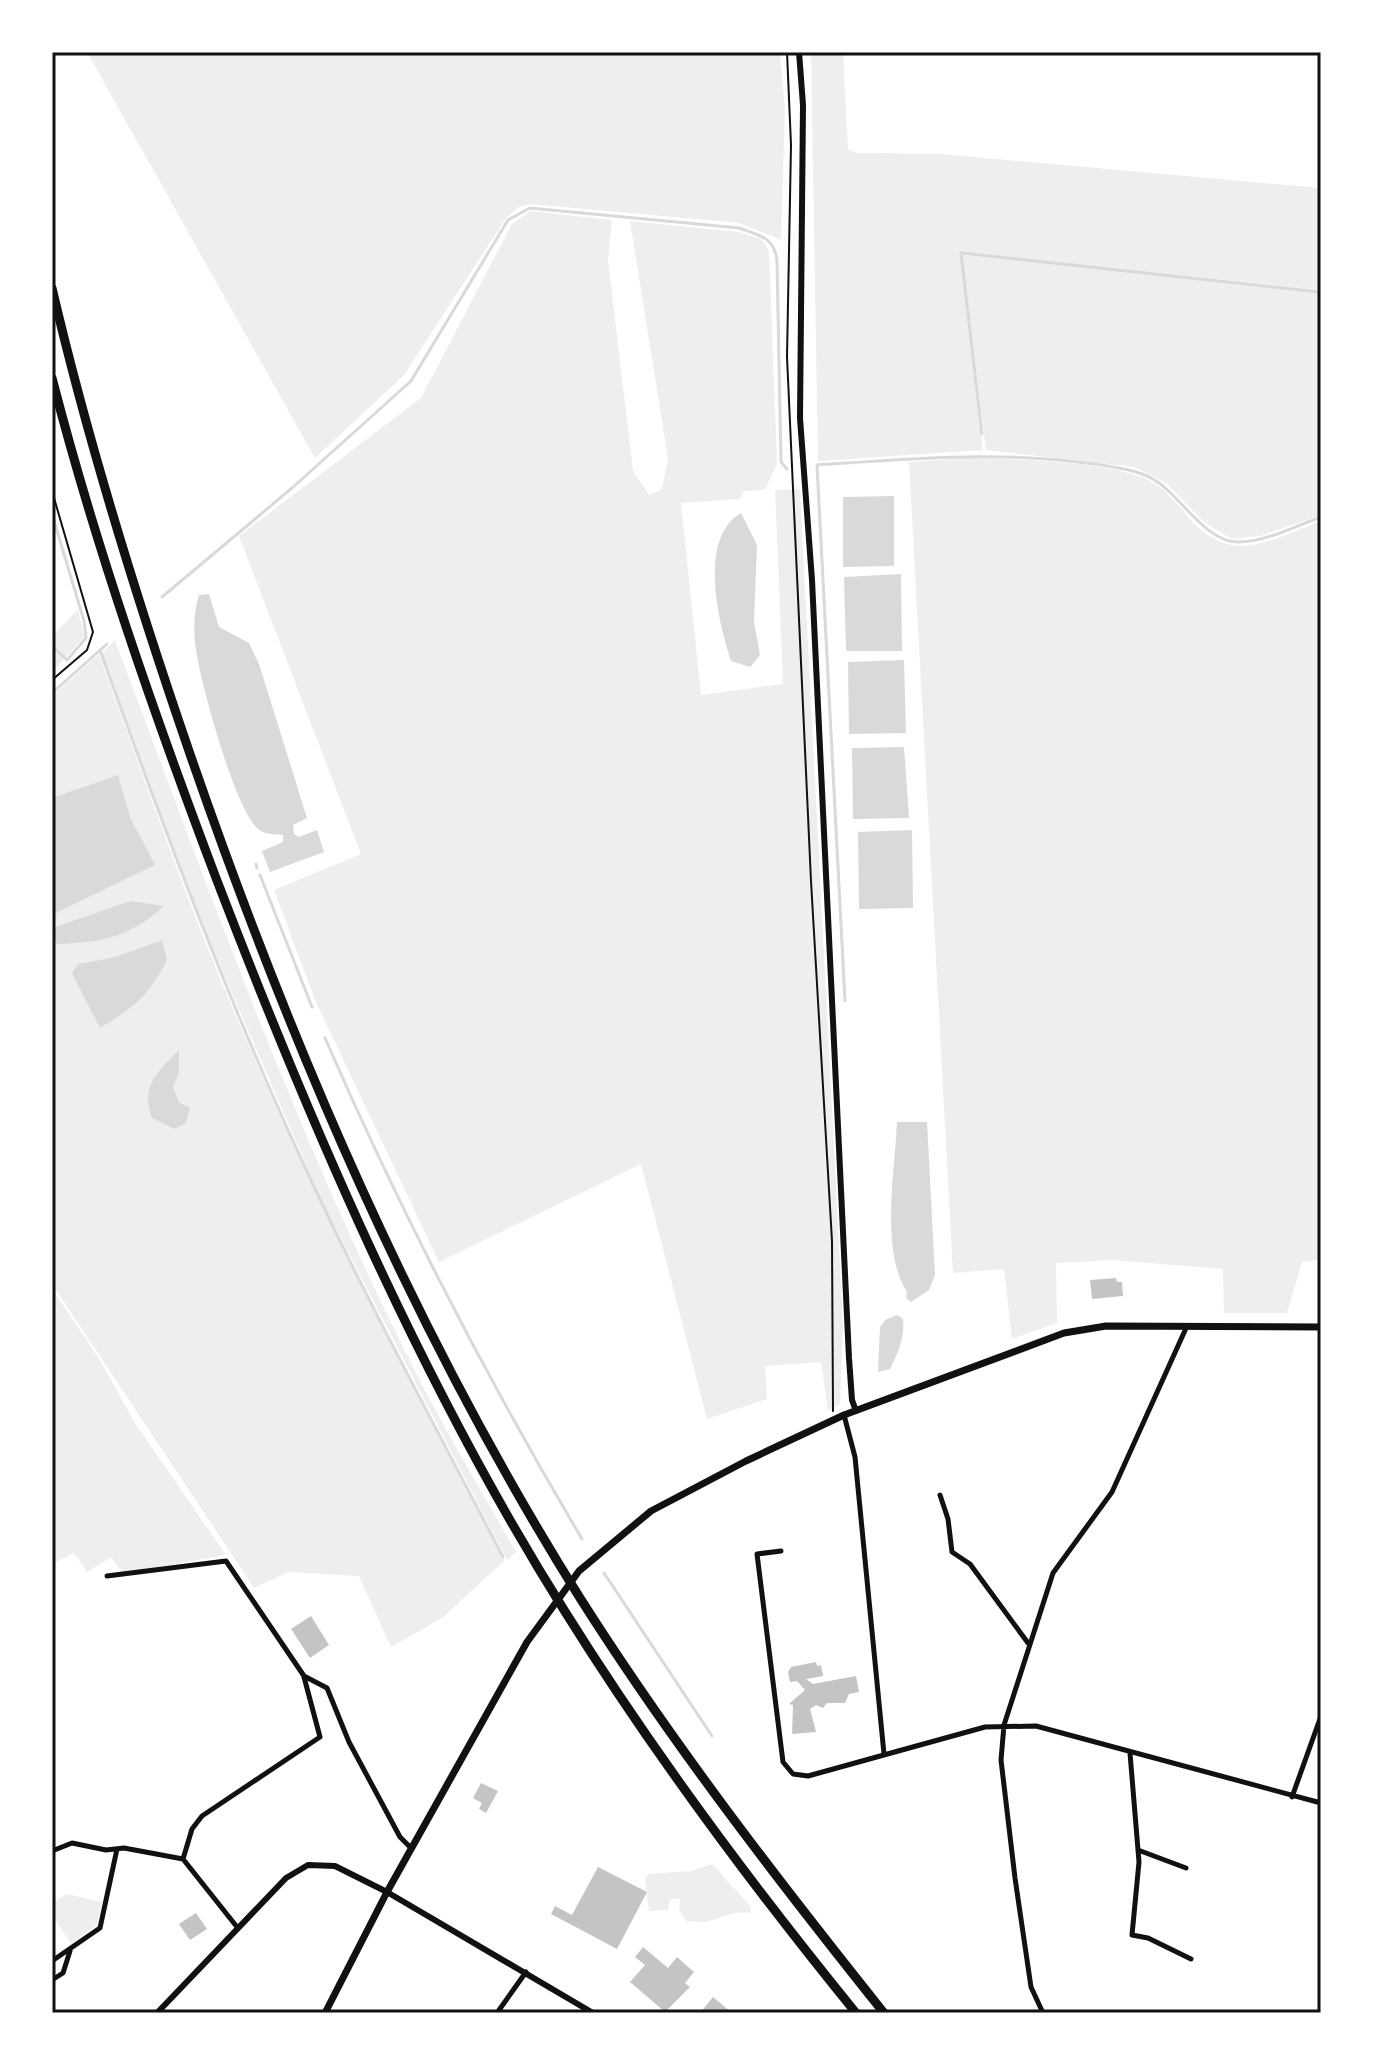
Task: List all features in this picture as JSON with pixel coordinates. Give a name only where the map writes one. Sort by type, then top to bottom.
[{"type":"highway","points":[[52,288],[89,437],[161,669],[215,826],[294,1032],[369,1204],[463,1394],[581,1598],[673,1739],[884,2013]]},
{"type":"highway","points":[[52,378],[97,538],[163,734],[277,1036],[353,1209],[444,1398],[562,1608],[643,1732],[728,1850],[856,2013]]},
{"type":"main road","points":[[325,2013],[387,1892],[510,1668],[579,1571],[627,1530],[678,1495],[844,1415],[1064,1333],[1094,1327],[1321,1327]]},
{"type":"street","points":[[799,52],[803,105],[800,418],[812,580],[849,1358],[852,1400],[856,1411]]},
{"type":"street","points":[[1043,2013],[1031,1987],[1009,1831],[1001,1760],[1004,1725],[1028,1643],[1057,1565],[1112,1492],[1187,1325]]},
{"type":"street","points":[[844,1415],[855,1457],[884,1754]]},
{"type":"street","points":[[940,1495],[948,1519],[952,1552],[970,1564],[1028,1643]]},
{"type":"street","points":[[781,1551],[757,1554],[783,1762],[790,1772],[808,1776],[1004,1725],[1036,1726],[1321,1803]]},
{"type":"street","points":[[107,1576],[137,1575],[226,1561],[304,1676],[320,1737],[202,1816],[192,1829],[183,1859]]},
{"type":"street","points":[[304,1676],[327,1688],[349,1742],[400,1837],[412,1848]]},
{"type":"street","points":[[1292,1797],[1321,1716]]},
{"type":"street","points":[[1130,1752],[1138,1850],[1132,1935],[1148,1938],[1191,1959]]},
{"type":"street","points":[[52,1851],[72,1843],[183,1859],[237,1927]]},
{"type":"street","points":[[52,1961],[100,1928],[117,1849]]},
{"type":"street","points":[[1138,1850],[1186,1868]]},
{"type":"street","points":[[157,2013],[286,1878],[308,1865],[335,1866],[387,1892],[593,2013]]},
{"type":"street","points":[[52,1980],[63,1973],[70,1950]]},
{"type":"street","points":[[497,2013],[526,1972]]},
{"type":"path","points":[[787,52],[791,145],[787,357],[811,881],[832,1241],[834,1420]]},
{"type":"path","points":[[52,491],[93,632],[87,650],[52,680]]},
{"type":"shaded area","points":[[87,52],[780,52],[785,110],[781,240],[740,223],[530,204],[519,207],[506,218],[404,375],[315,458]]},
{"type":"shaded area","points":[[811,54],[843,54],[848,149],[857,153],[940,154],[1321,188],[1321,290],[960,252],[983,450],[818,461]]},
{"type":"shaded area","points":[[530,211],[612,220],[608,260],[633,471],[649,495],[662,489],[668,459],[630,221],[739,232],[762,239],[769,251],[777,463],[765,490],[743,491],[740,499],[681,503],[701,695],[783,684],[775,490],[800,489],[843,1323],[840,1404],[828,1411],[821,1362],[765,1366],[767,1399],[707,1419],[641,1164],[439,1262],[315,1000],[274,890],[361,854],[239,536],[421,398],[512,224]]},
{"type":"shaded area","points":[[962,255],[1321,292],[1321,515],[1260,536],[1231,539],[1204,522],[1166,483],[1135,467],[986,450]]},
{"type":"shaded area","points":[[968,458],[1082,464],[1126,472],[1151,481],[1163,490],[1205,533],[1221,542],[1236,545],[1268,541],[1321,521],[1321,1259],[1302,1262],[1287,1313],[1224,1313],[1223,1269],[1112,1260],[1056,1263],[1057,1323],[1012,1339],[1004,1269],[953,1273],[909,462]]},
{"type":"shaded area","points":[[894,496],[894,566],[843,567],[843,497]]},
{"type":"shaded area","points":[[741,513],[757,545],[754,622],[760,655],[750,667],[731,661],[721,625],[715,581],[719,541],[728,525]]},
{"type":"shaded area","points":[[901,574],[902,651],[846,651],[844,577]]},
{"type":"shaded area","points":[[209,594],[219,627],[249,643],[259,664],[307,818],[293,825],[294,834],[299,837],[317,830],[324,852],[270,872],[262,851],[283,842],[283,835],[259,830],[240,799],[221,748],[200,672],[195,618],[199,595]]},
{"type":"shaded area","points":[[78,610],[84,637],[52,672],[52,636]]},
{"type":"shaded area","points":[[115,640],[291,1099],[370,1279],[413,1367],[516,1552],[507,1560],[320,1197],[185,884],[102,653]]},
{"type":"shaded area","points":[[99,654],[189,902],[254,1057],[356,1275],[504,1561],[442,1618],[391,1647],[359,1576],[289,1572],[254,1588],[52,1284],[52,934],[56,944],[164,907],[130,901],[52,928],[52,915],[155,865],[129,817],[118,775],[52,798],[52,696]],"holes":[[[161,940],[167,960],[78,964],[115,957]],[[178,1051],[179,1073],[173,1087],[179,1102],[187,1108],[175,1129],[150,1112],[150,1092],[155,1077]]]},
{"type":"shaded area","points":[[904,660],[906,733],[849,734],[848,662]]},
{"type":"shaded area","points":[[904,747],[909,818],[853,819],[852,748]]},
{"type":"shaded area","points":[[118,775],[130,817],[155,865],[52,915],[52,798]]},
{"type":"shaded area","points":[[912,830],[913,908],[859,909],[858,832]]},
{"type":"shaded area","points":[[130,901],[164,906],[139,925],[114,936],[56,944],[52,928]]},
{"type":"shaded area","points":[[162,940],[167,960],[147,992],[123,1014],[100,1028],[72,973],[78,964],[115,957]]},
{"type":"shaded area","points":[[179,1050],[179,1073],[173,1087],[179,1102],[190,1108],[186,1123],[175,1129],[152,1118],[148,1097],[158,1072]]},
{"type":"shaded area","points":[[897,1122],[927,1122],[935,1275],[929,1290],[911,1302],[906,1298],[907,1292],[899,1275],[891,1233]]},
{"type":"shaded area","points":[[52,1289],[98,1357],[135,1423],[226,1555],[123,1573],[111,1557],[87,1572],[74,1553],[52,1564]]},
{"type":"shaded area","points":[[897,1315],[903,1319],[900,1345],[890,1369],[878,1372],[880,1327],[885,1320]]},
{"type":"shaded area","points":[[712,1864],[751,1907],[750,1913],[733,1913],[707,1921],[686,1921],[679,1909],[680,1899],[670,1899],[668,1910],[649,1911],[645,1880],[649,1874],[692,1871]]},
{"type":"shaded area","points":[[67,1894],[102,1902],[97,1925],[71,1944],[52,1914],[52,1903]]},
{"type":"building","points":[[1116,1278],[1117,1282],[1122,1282],[1123,1296],[1092,1299],[1090,1280]]},
{"type":"building","points":[[311,1616],[329,1645],[310,1658],[291,1629]]},
{"type":"building","points":[[816,1662],[817,1666],[821,1665],[823,1676],[806,1679],[813,1684],[856,1676],[859,1692],[849,1694],[845,1703],[827,1703],[823,1708],[816,1705],[810,1709],[816,1732],[792,1734],[793,1705],[789,1704],[805,1690],[797,1681],[790,1682],[788,1672],[791,1667]]},
{"type":"building","points":[[481,1783],[498,1791],[486,1813],[479,1809],[482,1803],[473,1798]]},
{"type":"building","points":[[598,1867],[647,1892],[617,1949],[551,1914],[555,1906],[572,1915]]},
{"type":"building","points":[[196,1913],[207,1929],[190,1940],[179,1924]]},
{"type":"building","points":[[643,1947],[668,1968],[677,1957],[694,1972],[685,1983],[690,1987],[665,2012],[630,1982],[645,1965],[635,1957]]},
{"type":"building","points":[[713,1997],[732,2013],[700,2013]]},
{"type":"waterway","points":[[162,597],[292,488],[411,381],[508,220],[530,208],[739,228],[759,235],[773,246],[777,260],[781,462],[787,469]]},
{"type":"waterway","points":[[982,434],[961,253],[1321,292]]},
{"type":"waterway","points":[[845,1001],[817,465],[1006,457],[1119,468],[1154,480],[1168,490],[1196,520],[1228,541],[1250,541],[1271,536],[1321,517]]},
{"type":"waterway","points":[[52,514],[84,621],[86,638],[67,660],[52,646]]},
{"type":"waterway","points":[[52,693],[107,644]]},
{"type":"waterway","points":[[100,650],[202,926],[287,1128],[363,1287],[503,1557]]},
{"type":"waterway","points":[[256,864],[257,868]]},
{"type":"waterway","points":[[260,875],[312,1007]]},
{"type":"waterway","points":[[325,1038],[383,1166],[446,1293],[582,1539]]},
{"type":"waterway","points":[[604,1573],[712,1736]]}]
